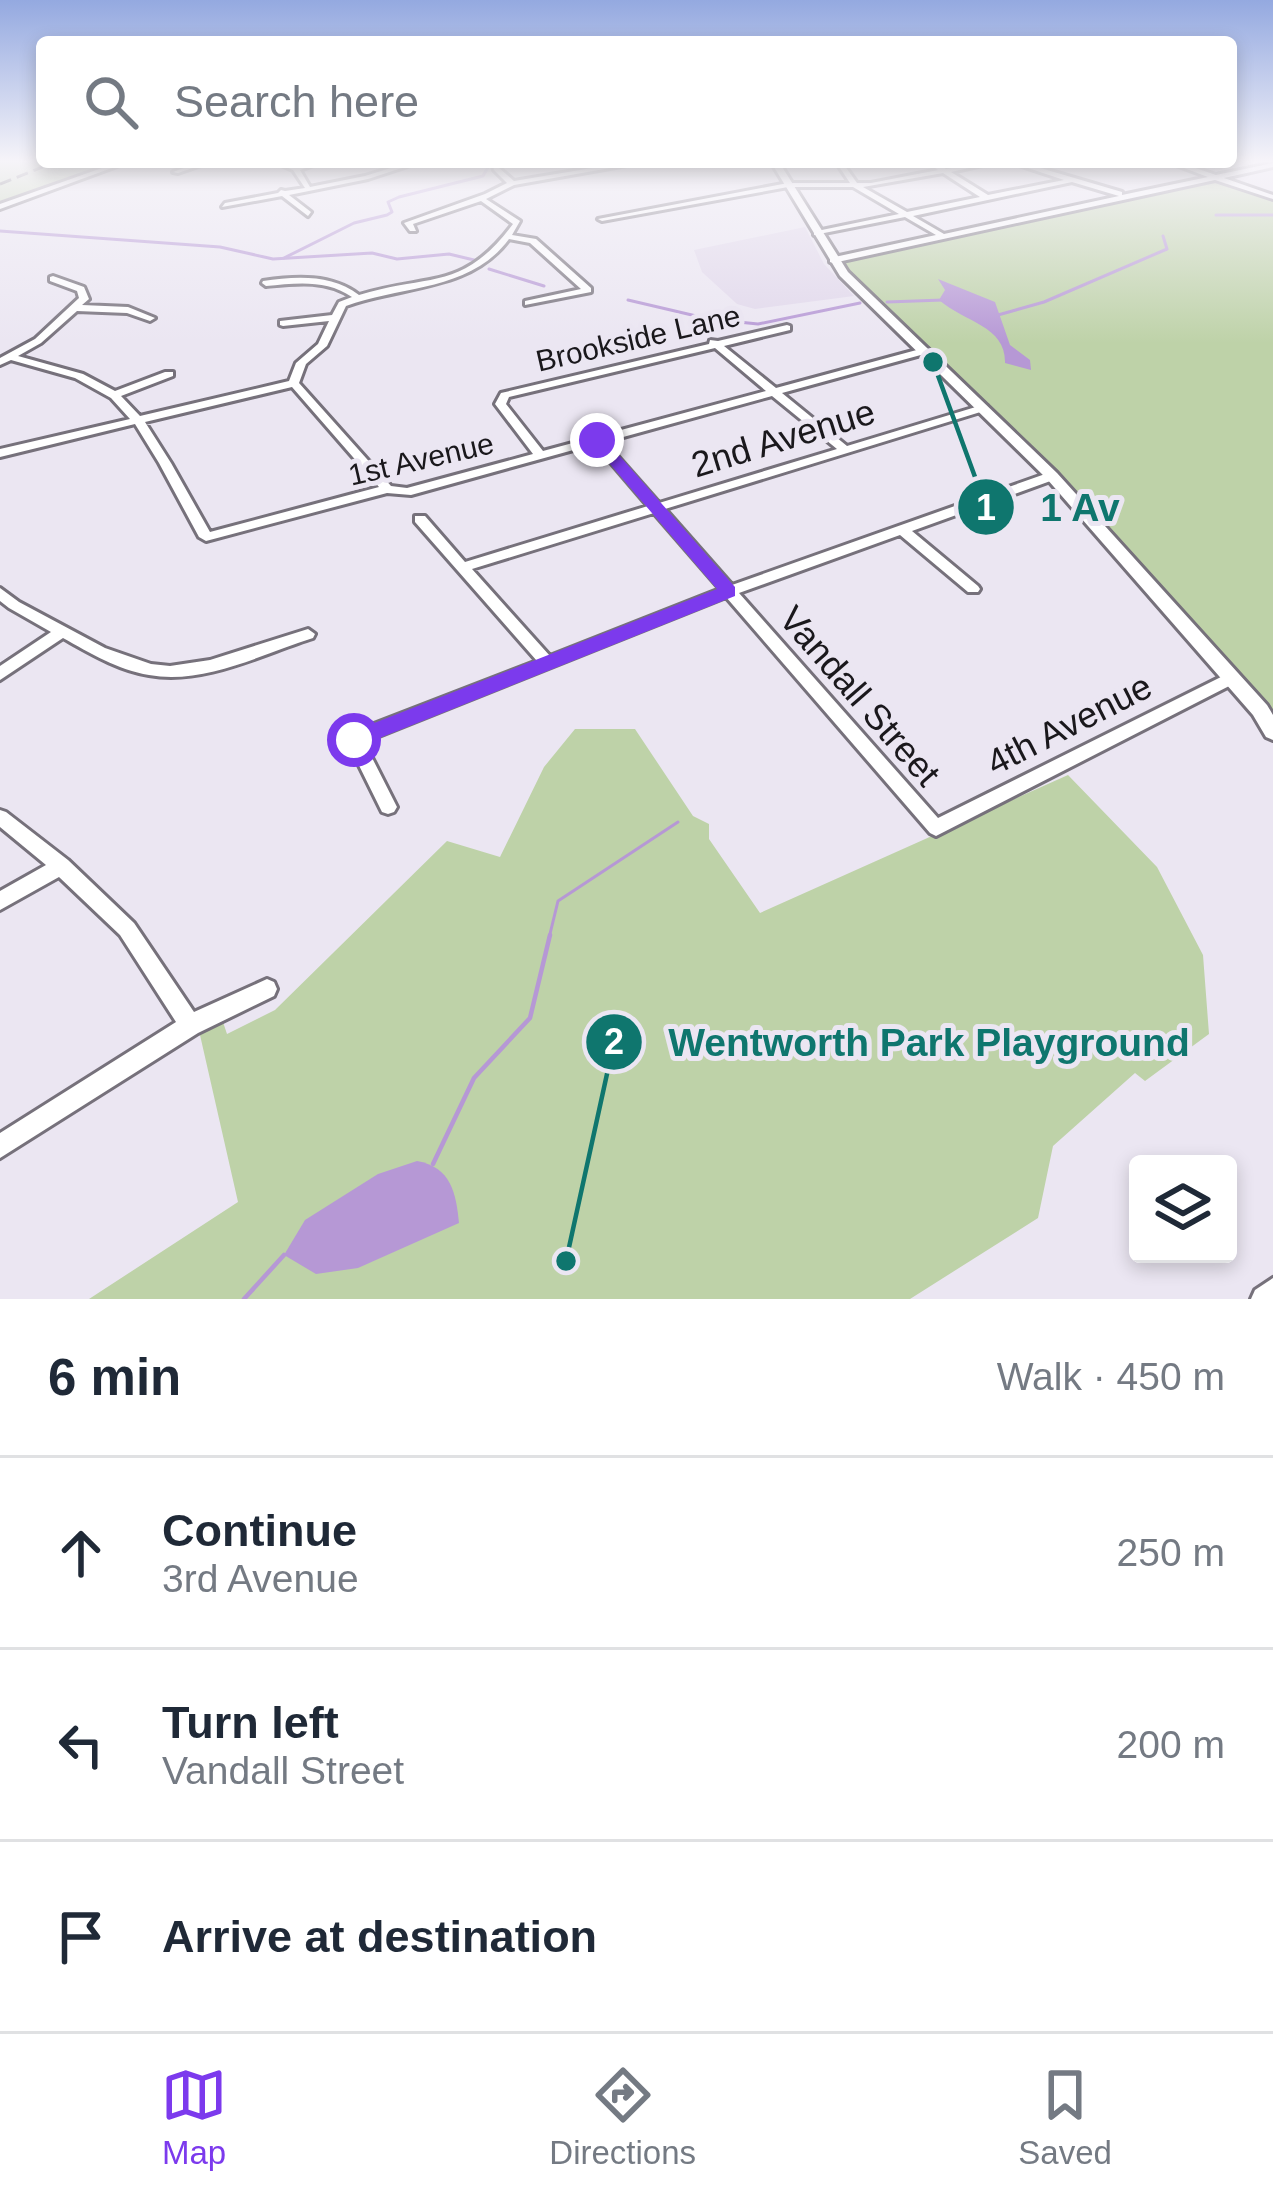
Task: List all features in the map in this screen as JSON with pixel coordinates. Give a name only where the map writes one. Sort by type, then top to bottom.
[{"type":"main road","points":[[810,222],[832,260],[1052,476],[1232,678],[1273,732]]},
{"type":"street","points":[[411,222],[413,229]]},
{"type":"street","points":[[294,383],[301,363],[322,346],[342,304],[357,297],[460,279],[509,236],[515,222]]},
{"type":"street","points":[[817,233],[871,222]]},
{"type":"street","points":[[916,222],[941,235]]},
{"type":"street","points":[[832,260],[1002,222]]},
{"type":"street","points":[[509,236],[533,241],[588,290],[528,303]]},
{"type":"street","points":[[5,360],[38,341],[84,299],[81,290],[53,279]]},
{"type":"street","points":[[266,283],[330,282],[346,286],[357,297]]},
{"type":"street","points":[[76,308],[128,310],[150,318]]},
{"type":"street","points":[[283,323],[336,317]]},
{"type":"street","name":"Brookside Lane","points":[[540,455],[500,404],[505,394],[788,328]]},
{"type":"street","points":[[713,342],[845,450]]},
{"type":"street","name":"1st Avenue","points":[[135,418],[206,537],[387,489],[407,492],[924,351]]},
{"type":"street","points":[[5,360],[76,376],[113,395],[135,418]]},
{"type":"street","points":[[113,395],[170,374]]},
{"type":"street","points":[[0,454],[294,383]]},
{"type":"street","points":[[294,383],[387,489]]},
{"type":"street","name":"2nd Avenue","points":[[463,567],[983,408]]},
{"type":"street","name":"Vandall Street","points":[[597,440],[936,828]]},
{"type":"street","points":[[388,807],[354,740],[729,591],[1052,476]]},
{"type":"street","points":[[420,519],[547,662]]},
{"type":"street","points":[[903,530],[973,589]]},
{"type":"street","points":[[0,593],[64,630],[156,671],[195,668],[308,634]]},
{"type":"street","points":[[0,674],[64,630]]},
{"type":"street","name":"4th Avenue","points":[[936,828],[1232,678]]},
{"type":"street","points":[[0,817],[128,929],[190,1025]]},
{"type":"street","points":[[0,902],[61,866]]},
{"type":"street","points":[[0,1146],[190,1025],[267,988]]},
{"type":"street","points":[[1264,1299],[1273,1291]]},
{"type":"shaded area","points":[[805,227],[824,264],[854,296],[755,309],[737,304],[702,272],[694,250]]},
{"type":"shaded area","points":[[938,279],[995,302],[1010,345],[1030,360],[1031,370],[1005,363],[1004,351],[992,333],[939,300],[945,290]]},
{"type":"shaded area","points":[[417,1161],[437,1169],[450,1183],[459,1223],[358,1268],[316,1274],[284,1255],[305,1220],[378,1174]]},
{"type":"green space","points":[[1020,222],[1273,222],[1273,722],[1183,610],[1079,498],[838,260]]},
{"type":"green space","points":[[575,729],[635,729],[693,816],[709,824],[709,839],[760,913],[1068,775],[1157,867],[1203,955],[1209,1034],[1145,1081],[1135,1073],[1053,1146],[1038,1218],[910,1299],[89,1299],[238,1202],[200,1035],[223,1022],[227,1034],[275,1010],[447,841],[500,857],[544,767]]},
{"type":"waterway","points":[[284,258],[360,222]]},
{"type":"waterway","points":[[0,231],[220,247],[273,259],[372,253],[397,259],[449,254],[474,260]]},
{"type":"waterway","points":[[998,315],[1044,302],[1167,249],[1163,236]]},
{"type":"waterway","points":[[489,269],[544,286]]},
{"type":"waterway","points":[[628,300],[709,319],[758,324],[860,303]]},
{"type":"waterway","points":[[887,302],[943,300]]},
{"type":"waterway","points":[[549,938],[558,901],[678,822]]},
{"type":"waterway","points":[[433,1164],[474,1078],[530,1018],[550,935]]},
{"type":"waterway","points":[[244,1299],[284,1255]]},
{"type":"place","name":"1 Av","points":[[933,362]]},
{"type":"place","name":"Wentworth Park Playground","points":[[566,1261]]},
{"type":"route","points":[[354,740],[729,591],[597,440]]}]
